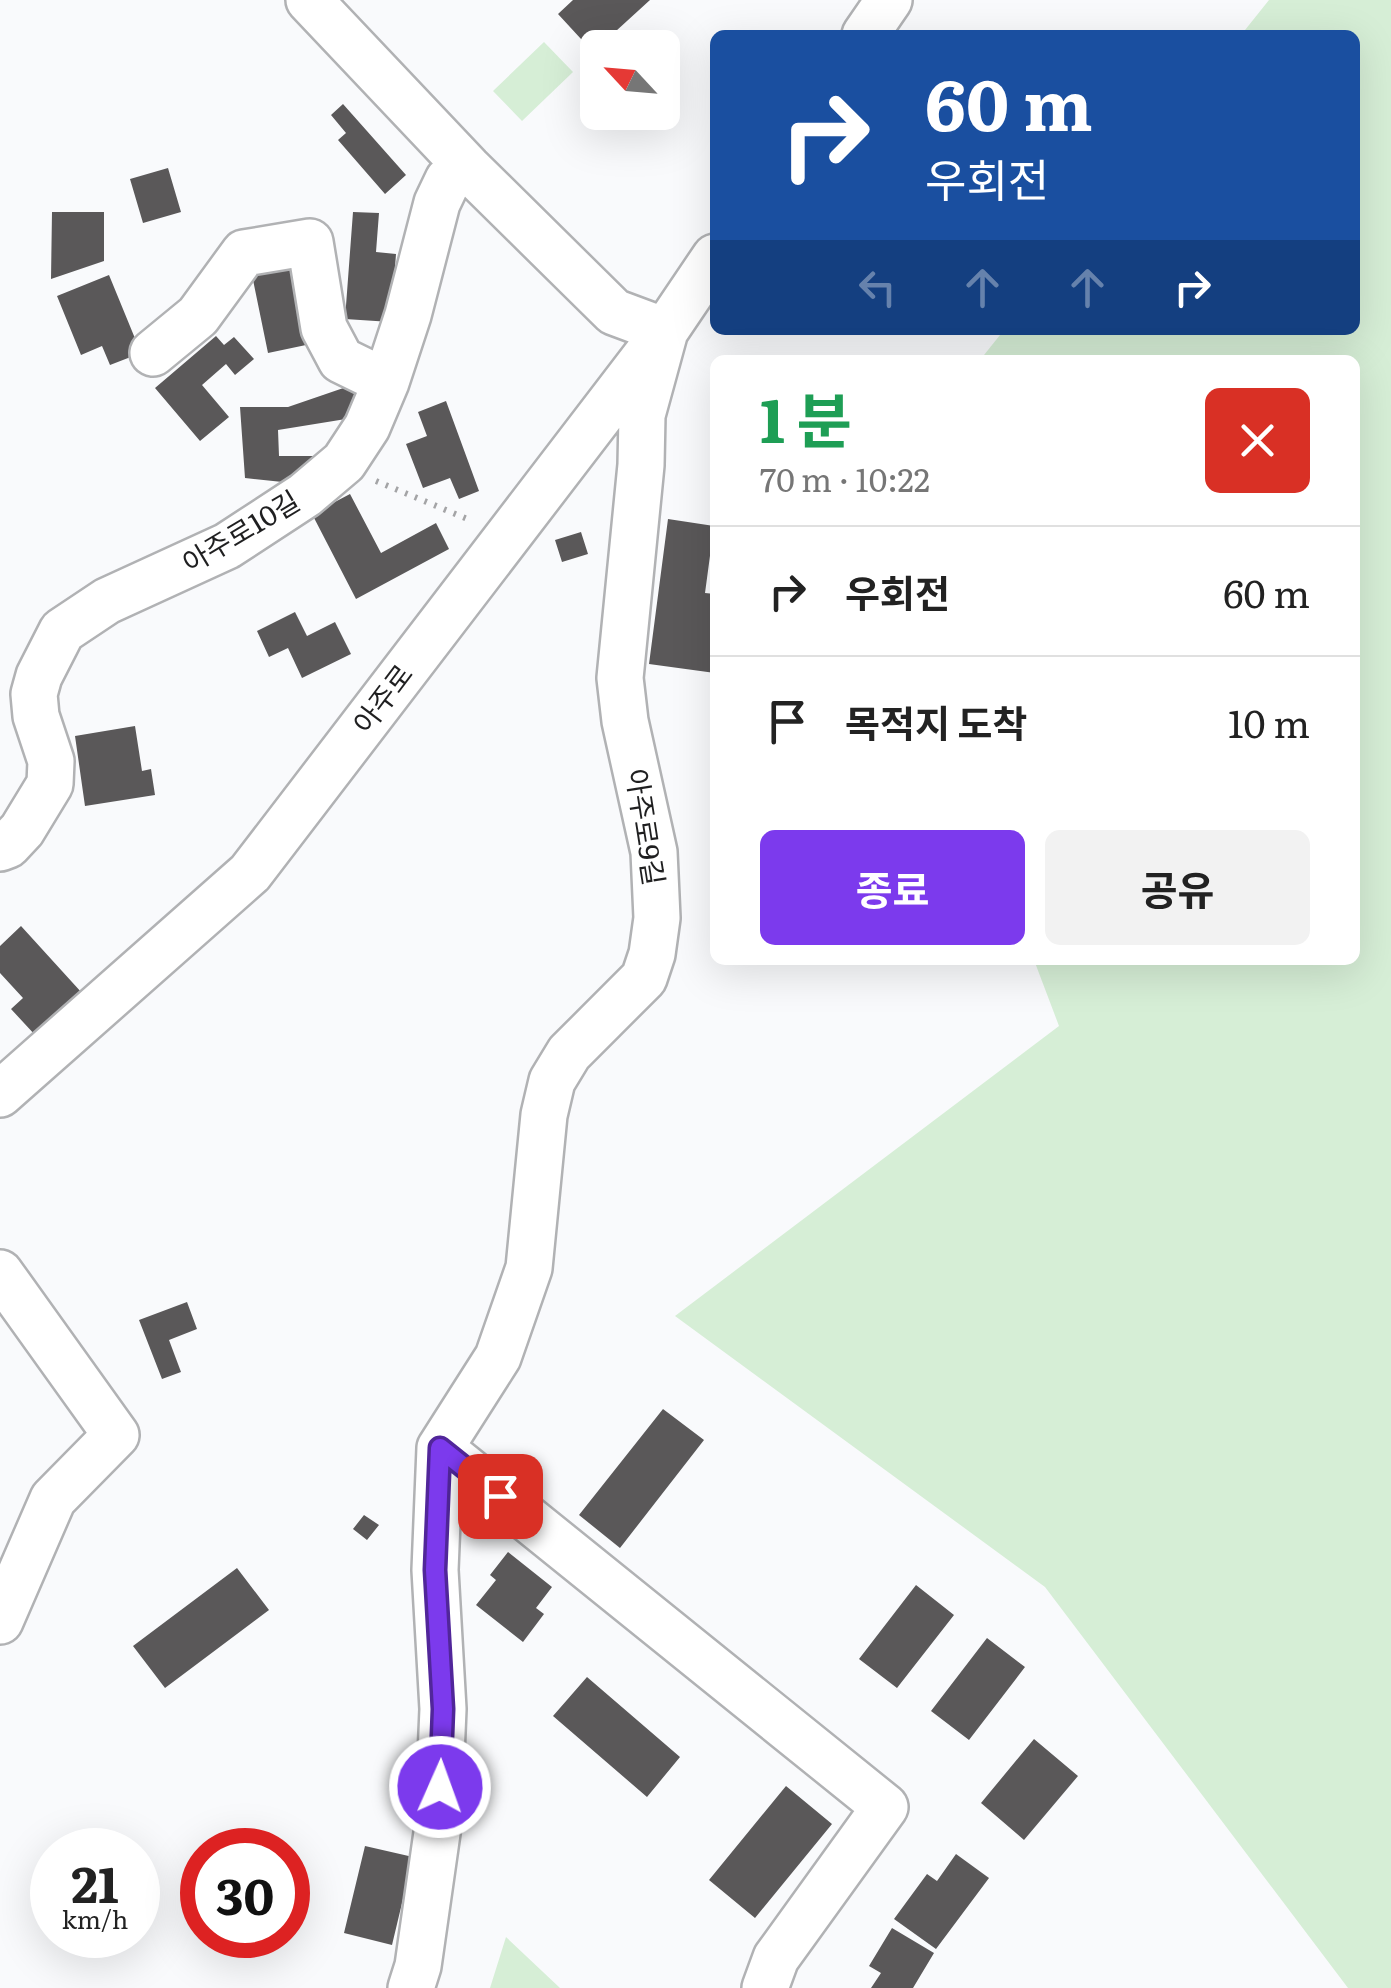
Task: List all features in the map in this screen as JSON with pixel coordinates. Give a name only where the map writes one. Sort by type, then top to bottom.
[{"type":"street","points":[[308,0],[468,168],[614,312],[665,331]]},
{"type":"street","points":[[868,30],[889,0]]},
{"type":"street","name":"아주로10길","points":[[0,848],[22,830],[50,784],[51,761],[36,716],[34,694],[62,632],[107,601],[227,546],[305,496],[344,462],[367,426],[386,382],[437,202],[448,180],[468,168]]},
{"type":"street","points":[[154,353],[198,316],[244,252],[310,242],[324,328],[340,360],[386,382]]},
{"type":"street","name":"아주로","points":[[0,1094],[250,874],[665,331],[710,265]]},
{"type":"street","name":"아주로9길","points":[[440,1448],[498,1357],[529,1268],[544,1115],[552,1081],[570,1053],[644,978],[652,954],[658,918],[654,852],[625,721],[620,678],[641,465],[642,415],[665,331]]},
{"type":"street","points":[[0,1273],[116,1436],[52,1499],[0,1622]]},
{"type":"street","points":[[410,1988],[418,1966],[438,1826],[443,1709],[435,1570],[440,1448]]},
{"type":"street","points":[[440,1448],[886,1807],[776,1958],[766,1988]]},
{"type":"path","points":[[344,462],[387,488],[508,536]]},
{"type":"green space","points":[[1269,0],[1391,0],[1391,1988],[1348,1988],[1045,1587],[675,1316],[1059,1026],[1036,965],[1360,965],[1360,355],[984,355],[1000,335],[1360,335],[1360,30],[1245,30]]},
{"type":"green space","points":[[544,42],[573,72],[522,121],[493,91]]},
{"type":"green space","points":[[506,1937],[560,1988],[490,1988]]},
{"type":"building","points":[[573,0],[650,0],[617,30],[580,30],[580,38],[558,14]]},
{"type":"building","points":[[343,104],[406,175],[385,194],[338,140],[346,133],[331,115]]},
{"type":"building","points":[[168,168],[181,212],[143,223],[130,179]]},
{"type":"building","points":[[52,212],[104,212],[104,261],[51,279]]},
{"type":"building","points":[[353,212],[379,213],[376,252],[396,254],[391,322],[345,319]]},
{"type":"building","points":[[290,267],[306,345],[268,353],[252,275]]},
{"type":"building","points":[[109,275],[141,353],[110,365],[102,346],[81,355],[57,296]]},
{"type":"building","points":[[216,336],[224,345],[234,337],[254,359],[235,375],[226,364],[202,385],[229,417],[200,441],[155,388]]},
{"type":"building","points":[[358,383],[352,418],[278,430],[279,456],[327,456],[292,483],[245,478],[240,407],[288,407]]},
{"type":"building","points":[[446,401],[479,491],[459,499],[450,478],[423,488],[406,444],[427,436],[418,412]]},
{"type":"building","points":[[350,494],[381,553],[436,523],[449,549],[356,599],[312,514]]},
{"type":"building","points":[[668,519],[710,525],[705,593],[710,594],[710,672],[649,664]]},
{"type":"building","points":[[581,532],[588,554],[562,562],[555,540]]},
{"type":"building","points":[[295,612],[307,636],[335,622],[351,654],[302,678],[288,648],[269,657],[257,631]]},
{"type":"building","points":[[135,726],[142,771],[151,769],[155,795],[85,806],[75,736]]},
{"type":"building","points":[[21,926],[82,993],[36,1036],[11,1009],[23,998],[0,973],[0,946]]},
{"type":"building","points":[[187,1302],[197,1329],[169,1340],[181,1372],[162,1379],[139,1320]]},
{"type":"building","points":[[663,1409],[704,1440],[620,1548],[579,1515]]},
{"type":"building","points":[[364,1515],[379,1525],[367,1540],[353,1529]]},
{"type":"building","points":[[508,1552],[552,1587],[536,1608],[544,1614],[523,1642],[476,1605],[496,1580],[490,1575]]},
{"type":"building","points":[[237,1568],[269,1610],[165,1688],[133,1646]]},
{"type":"building","points":[[916,1585],[954,1615],[897,1688],[859,1659]]},
{"type":"building","points":[[987,1638],[1025,1667],[969,1740],[931,1711]]},
{"type":"building","points":[[587,1677],[680,1757],[647,1797],[553,1716]]},
{"type":"building","points":[[1034,1739],[1078,1776],[1024,1840],[981,1803]]},
{"type":"building","points":[[786,1786],[832,1824],[755,1918],[709,1880]]},
{"type":"building","points":[[365,1846],[413,1857],[392,1945],[344,1933]]},
{"type":"building","points":[[956,1854],[989,1878],[936,1949],[894,1919],[927,1874],[937,1881]]},
{"type":"building","points":[[892,1928],[934,1953],[913,1988],[871,1988],[881,1973],[869,1966]]},
{"type":"route","points":[[440,1787],[443,1709],[435,1570],[440,1448],[500,1496]]}]
